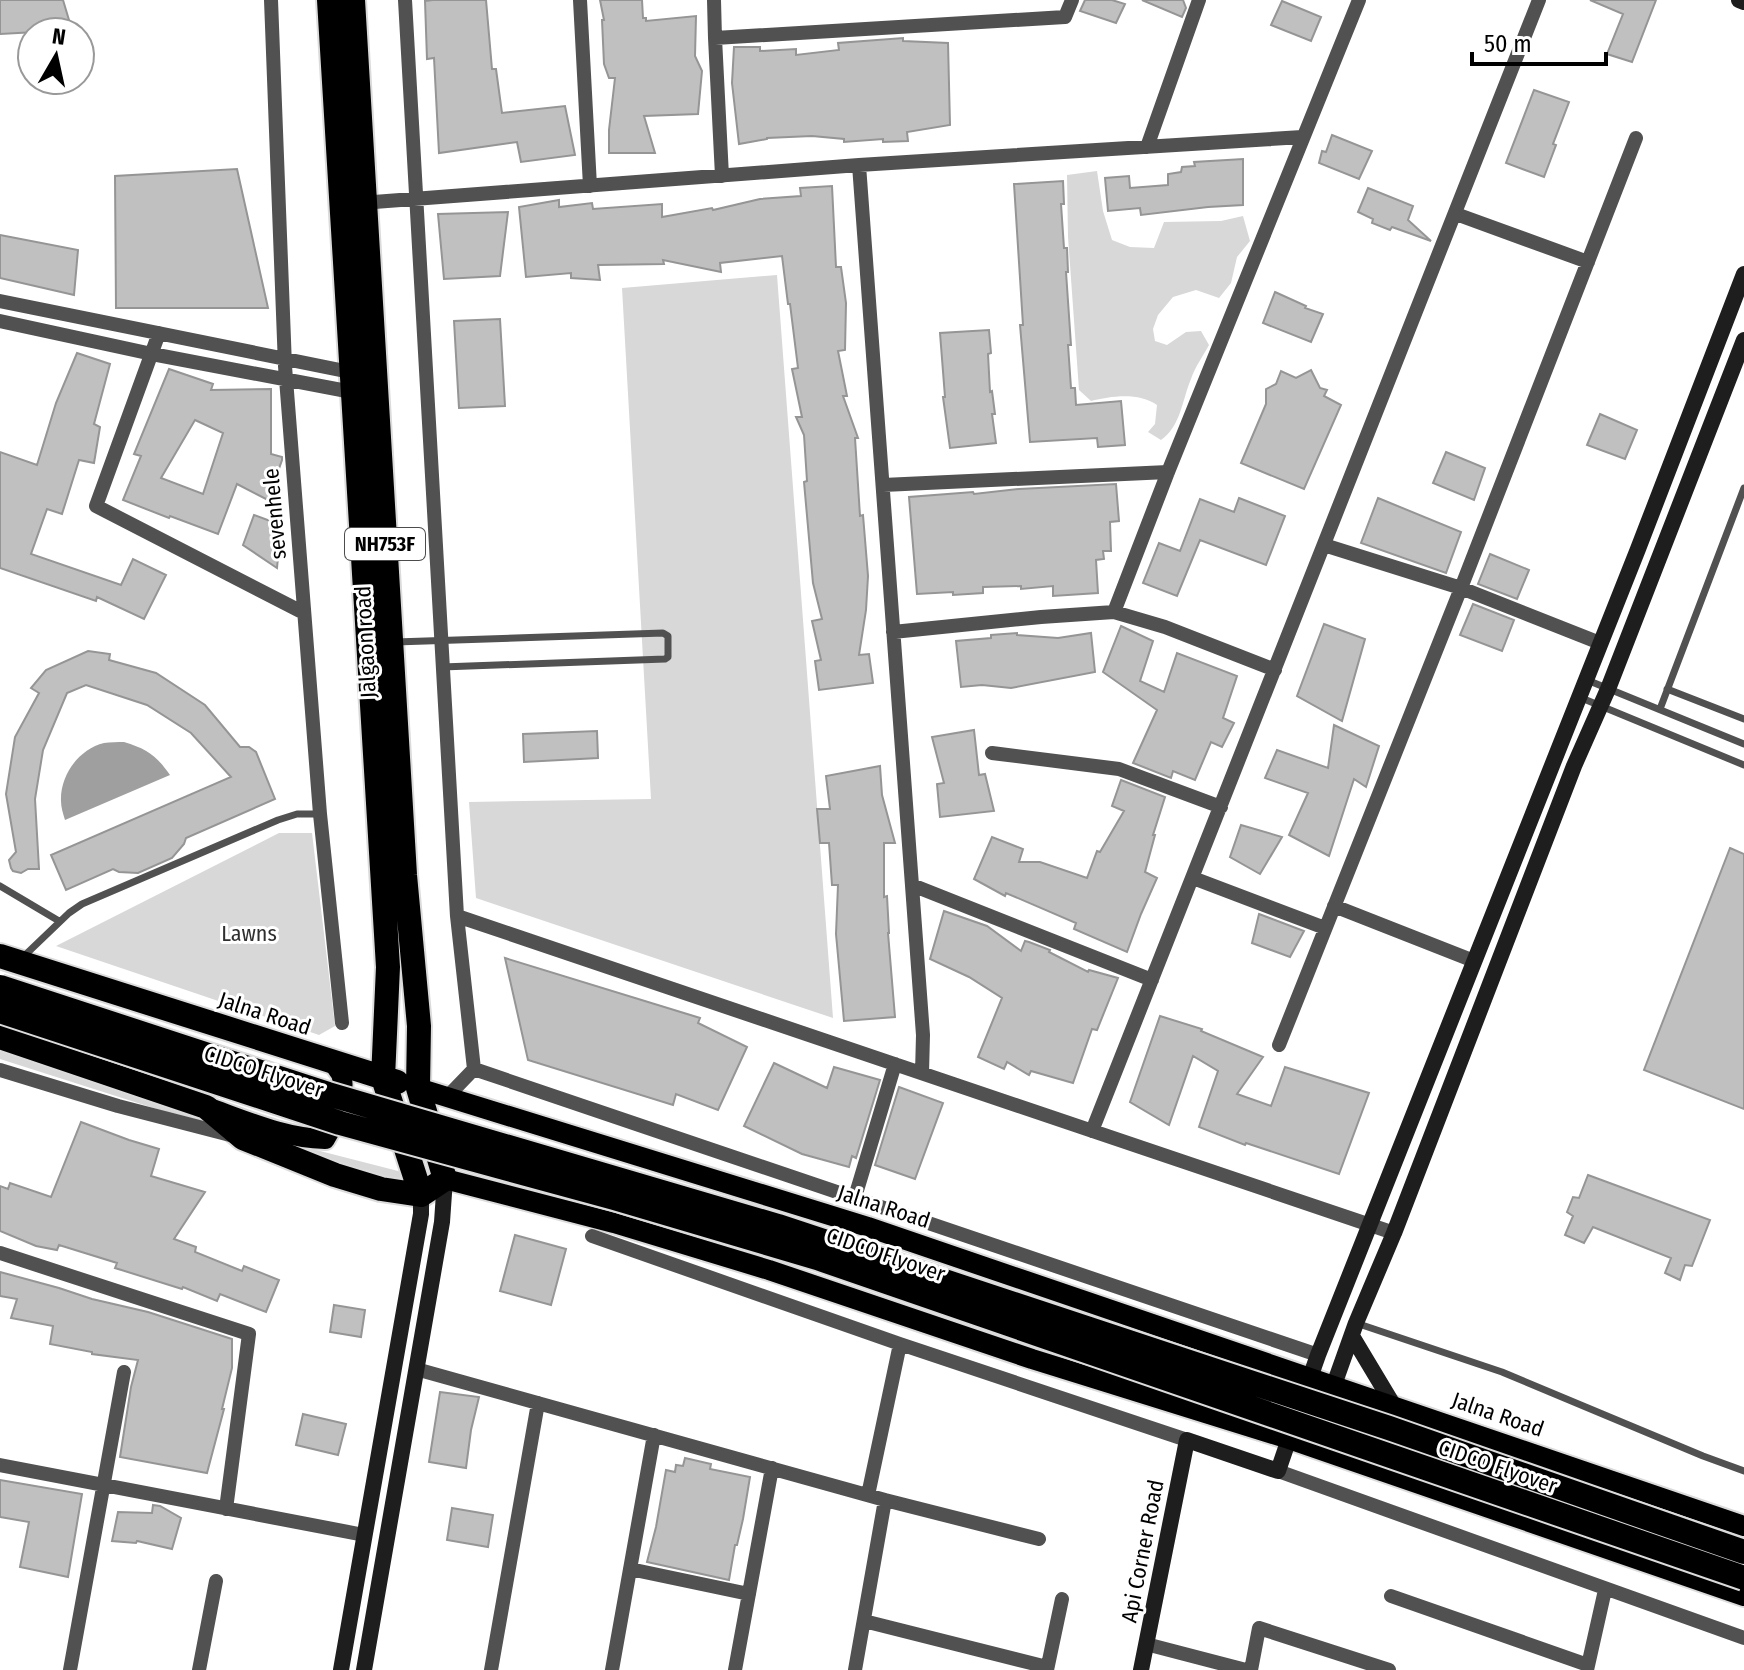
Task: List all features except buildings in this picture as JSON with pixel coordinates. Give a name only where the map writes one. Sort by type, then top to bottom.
[{"type":"highway","name":"Jalgaon road","points":[[329,0],[353,204],[379,643],[388,967],[383,1078]]},
{"type":"highway","name":"Jalgaon road","points":[[353,0],[351,382],[405,875],[419,1026],[418,1088],[445,1179]]},
{"type":"highway","name":"Jalna Road","points":[[9,959],[418,1088]]},
{"type":"highway","name":"CIDCO Flyover","points":[[0,987],[328,1094],[778,1226],[1389,1428],[1744,1552]]},
{"type":"highway","name":"CIDCO Flyover","points":[[0,1011],[340,1123],[614,1198],[817,1258],[1744,1578]]},
{"type":"highway","points":[[0,1037],[206,1107],[243,1138],[335,1175],[381,1189],[421,1195],[445,1179]]},
{"type":"highway","points":[[383,1078],[421,1195]]},
{"type":"main road","points":[[206,1107],[284,1134],[325,1139],[333,1126],[342,1087],[341,1073],[333,1062]]},
{"type":"main road","name":"Jalna Road","points":[[418,1088],[868,1227],[1744,1526]]},
{"type":"main road","points":[[445,1179],[614,1223],[769,1270],[1032,1359],[1289,1439],[1744,1596]]},
{"type":"street","name":"sevenhele","points":[[271,0],[284,358],[320,814],[342,1023]]},
{"type":"street","points":[[405,0],[457,916],[474,1069]]},
{"type":"street","points":[[580,0],[590,186]]},
{"type":"street","points":[[714,0],[722,176]]},
{"type":"street","points":[[715,38],[1065,17],[1072,0]]},
{"type":"street","points":[[1147,147],[1199,0]]},
{"type":"street","points":[[1114,612],[1359,0]]},
{"type":"street","points":[[1092,1131],[1539,0]]},
{"type":"street","points":[[353,204],[859,165],[1302,137]]},
{"type":"street","points":[[1279,1045],[1636,138]]},
{"type":"street","points":[[859,165],[923,1035],[922,1073]]},
{"type":"street","points":[[1456,214],[1588,262]]},
{"type":"street","points":[[1278,1471],[1318,1355],[1744,274]]},
{"type":"street","points":[[0,301],[284,358],[351,382]]},
{"type":"street","points":[[0,321],[286,380],[351,382]]},
{"type":"street","points":[[159,333],[96,506],[304,613]]},
{"type":"street","points":[[1312,1447],[1354,1330],[1574,766],[1608,689],[1744,340]]},
{"type":"street","points":[[883,485],[1168,472]]},
{"type":"street","points":[[1324,545],[1461,588],[1600,643]]},
{"type":"street","points":[[893,632],[1114,612],[1165,627],[1275,670]]},
{"type":"street","points":[[992,753],[1119,769],[1221,807]]},
{"type":"street","points":[[1193,878],[1325,928]]},
{"type":"street","points":[[912,885],[1152,980]]},
{"type":"street","points":[[1334,906],[1474,961]]},
{"type":"street","points":[[457,916],[1394,1233]]},
{"type":"street","points":[[855,1197],[895,1064]]},
{"type":"street","points":[[447,1097],[474,1069]]},
{"type":"street","points":[[474,1069],[1318,1355]]},
{"type":"street","points":[[0,1070],[118,1106],[243,1138]]},
{"type":"street","points":[[364,1670],[442,1222],[445,1179]]},
{"type":"street","points":[[341,1670],[421,1214],[421,1195]]},
{"type":"street","points":[[592,1236],[1278,1471],[1744,1638]]},
{"type":"street","points":[[0,1253],[249,1334],[226,1509]]},
{"type":"street","points":[[1354,1330],[1394,1406]]},
{"type":"street","points":[[868,1495],[900,1344]]},
{"type":"street","points":[[416,1369],[885,1500],[1039,1539]]},
{"type":"street","points":[[70,1670],[124,1372]]},
{"type":"street","points":[[491,1670],[538,1403]]},
{"type":"street","points":[[612,1670],[654,1435]]},
{"type":"street","name":"Api Corner Road","points":[[1141,1670],[1187,1440]]},
{"type":"street","points":[[0,1465],[364,1535]]},
{"type":"street","points":[[735,1670],[772,1468]]},
{"type":"street","points":[[855,1670],[885,1500]]},
{"type":"street","points":[[630,1569],[749,1594]]},
{"type":"street","points":[[199,1670],[216,1581]]},
{"type":"street","points":[[1391,1596],[1587,1667],[1605,1590]]},
{"type":"street","points":[[864,1621],[1047,1668],[1062,1599]]},
{"type":"street","points":[[1146,1644],[1249,1670],[1259,1628],[1389,1670]]},
{"type":"lane","points":[[1660,709],[1744,488]]},
{"type":"lane","points":[[379,643],[663,633],[668,636],[668,657],[665,659],[442,667]]},
{"type":"lane","points":[[1585,679],[1744,744]]},
{"type":"lane","points":[[1667,689],[1744,719]]},
{"type":"lane","points":[[1579,697],[1744,765]]},
{"type":"lane","points":[[9,959],[82,904],[265,825],[292,815],[320,814]]},
{"type":"lane","points":[[0,886],[59,921]]},
{"type":"lane","points":[[1354,1330],[1502,1372],[1744,1471]]},
{"type":"green space","points":[[1097,171],[1103,211],[1112,240],[1130,247],[1154,248],[1164,222],[1221,221],[1243,216],[1250,241],[1237,257],[1231,283],[1219,298],[1196,290],[1173,297],[1158,315],[1153,329],[1155,341],[1167,345],[1186,332],[1201,331],[1209,345],[1193,375],[1173,428],[1161,440],[1148,432],[1155,424],[1157,405],[1133,397],[1091,401],[1079,390],[1068,237],[1067,175]]},
{"type":"green space","points":[[777,275],[833,1018],[476,898],[469,802],[651,799],[622,288]]},
{"type":"green space","name":"Lawns","points":[[279,833],[312,833],[335,1026],[319,1035],[56,946]]},
{"type":"green space","points":[[0,1047],[281,1141],[402,1172],[398,1186],[0,1059]]},
{"type":"shaded area","points":[[124,742],[150,754],[170,775],[65,820],[61,806],[62,791],[73,764],[95,746]]}]
